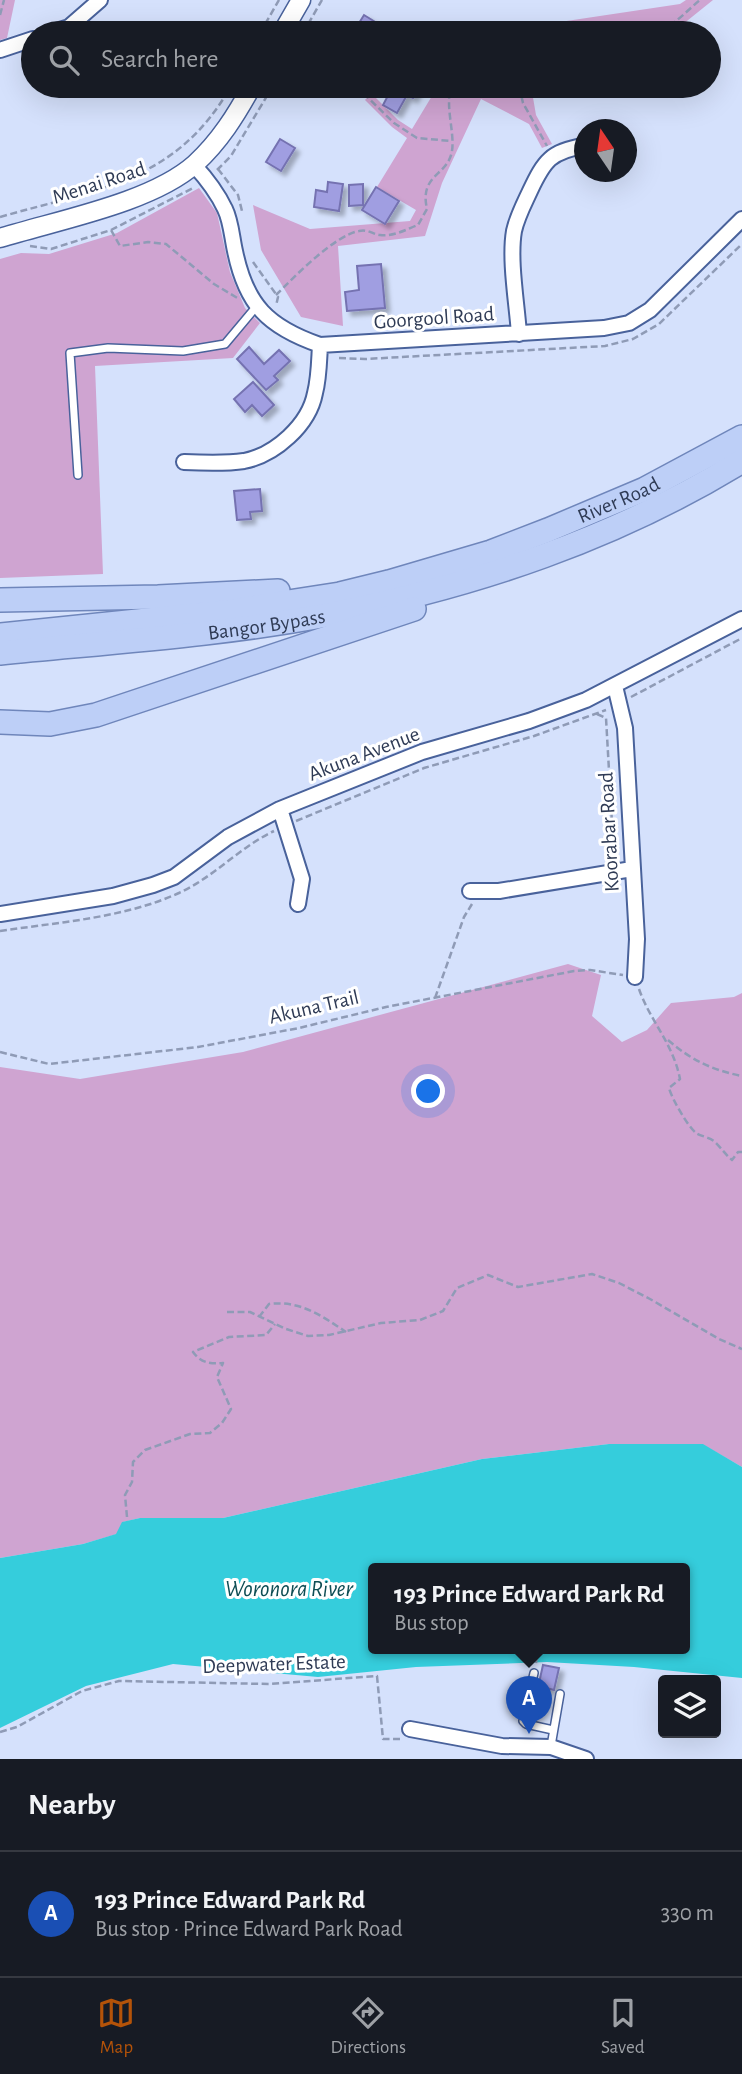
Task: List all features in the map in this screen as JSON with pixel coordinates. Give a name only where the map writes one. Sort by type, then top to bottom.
[{"type":"main road","name":"River Road","points":[[491,552],[645,489],[742,437]]},
{"type":"main road","name":"River Road","points":[[527,564],[628,521],[742,461]]},
{"type":"main road","points":[[0,600],[158,597],[298,589],[491,552]]},
{"type":"main road","name":"Bangor Bypass","points":[[0,635],[169,619],[317,598],[389,582],[491,552]]},
{"type":"main road","points":[[0,722],[50,724],[96,715],[468,592],[527,564]]},
{"type":"main road","name":"Bangor Bypass","points":[[0,653],[165,636],[330,614],[415,596],[527,564]]},
{"type":"street","points":[[76,21],[100,0]]},
{"type":"street","points":[[289,21],[301,0]]},
{"type":"street","points":[[0,50],[21,42]]},
{"type":"street","name":"Menai Road","points":[[0,238],[138,197],[162,186],[194,164],[225,132],[245,98]]},
{"type":"street","points":[[519,334],[514,231],[541,167],[553,156],[574,148]]},
{"type":"street","points":[[194,164],[207,179],[226,211],[239,271],[257,306]]},
{"type":"street","name":"Goorgool Road","points":[[257,306],[297,337],[320,345],[604,328],[629,323],[650,310],[742,219]]},
{"type":"street","points":[[184,462],[213,464],[247,460],[277,446],[302,423],[315,396],[320,345]]},
{"type":"street","name":"Akuna Avenue","points":[[0,914],[113,896],[174,877],[228,837],[280,809],[422,752],[541,717],[586,700],[742,619]]},
{"type":"street","name":"Koorabar Road","points":[[615,686],[625,728],[637,939],[635,977]]},
{"type":"street","points":[[280,809],[302,879],[298,904]]},
{"type":"street","points":[[475,892],[632,869]]},
{"type":"street","points":[[410,1734],[502,1746],[551,1747],[586,1759]]},
{"type":"lane","points":[[78,475],[70,353],[108,348],[183,351],[225,344],[257,306]]},
{"type":"lane","points":[[534,1673],[523,1721],[554,1730]]},
{"type":"lane","points":[[551,1747],[561,1694]]},
{"type":"path","points":[[0,15],[4,0]]},
{"type":"path","points":[[267,21],[279,0]]},
{"type":"path","points":[[310,21],[322,0]]},
{"type":"path","points":[[675,21],[700,0]]},
{"type":"path","points":[[0,218],[130,179],[153,168],[199,131],[224,98]]},
{"type":"path","points":[[368,98],[394,123],[417,138],[451,141]]},
{"type":"path","points":[[276,295],[315,259],[356,232],[368,230],[380,235],[397,233],[418,225],[427,209],[424,195],[432,177],[445,165],[452,152],[449,98]]},
{"type":"path","points":[[522,98],[553,156]]},
{"type":"path","points":[[218,169],[238,195],[243,216]]},
{"type":"path","points":[[111,230],[120,246],[148,242],[166,244],[192,268],[236,300],[257,306],[278,304],[276,295],[252,260]]},
{"type":"path","points":[[0,931],[120,912],[181,892],[256,840],[285,825],[425,768],[534,736],[597,714],[742,638]]},
{"type":"path","points":[[597,714],[606,718],[615,872]]},
{"type":"path","points":[[435,998],[475,892]]},
{"type":"path","name":"Akuna Trail","points":[[0,1052],[49,1064],[198,1047],[574,971],[590,970],[635,977]]},
{"type":"path","points":[[635,977],[645,1004],[676,1060],[680,1079],[669,1088],[671,1099],[680,1108],[694,1132],[715,1141],[732,1160],[738,1152],[742,1152]]},
{"type":"path","points":[[666,1038],[705,1067],[742,1076]]},
{"type":"path","points":[[228,1312],[250,1312],[308,1336],[346,1332],[381,1323],[420,1320],[443,1311],[457,1288],[488,1275],[518,1287],[592,1274],[650,1298],[719,1339],[742,1349]]},
{"type":"path","points":[[259,1317],[270,1304],[284,1302],[307,1308],[346,1332]]},
{"type":"path","points":[[127,1517],[125,1495],[132,1482],[133,1462],[145,1450],[190,1434],[210,1433],[222,1423],[231,1409],[217,1377],[223,1363],[199,1360],[193,1352],[229,1337],[266,1335],[275,1324]]},
{"type":"path","points":[[534,1673],[537,1654]]},
{"type":"path","name":"Deepwater Estate","points":[[0,1732],[17,1727],[82,1691],[119,1681],[269,1684],[377,1676],[383,1738],[410,1734]]},
{"type":"shaded area","points":[[0,0],[15,0],[7,38],[0,40]]},
{"type":"shaded area","points":[[686,0],[713,0],[687,21],[567,21],[680,4]]},
{"type":"shaded area","points":[[376,98],[398,120],[412,129],[431,98],[533,98],[536,115],[552,144],[542,148],[529,124],[481,99],[442,183],[425,236],[338,246],[343,326],[301,317],[261,250],[253,205],[310,229],[410,221],[416,210],[377,187],[407,138],[365,100]]},
{"type":"shaded area","points":[[199,188],[217,213],[230,272],[245,308],[260,323],[233,358],[95,366],[103,574],[0,578],[0,259],[21,253],[49,254],[117,233]]},
{"type":"shaded area","points":[[568,964],[601,975],[592,1016],[622,1042],[647,1030],[671,1003],[734,997],[742,993],[742,1467],[702,1444],[609,1444],[482,1459],[223,1518],[140,1518],[123,1522],[117,1534],[83,1544],[0,1558],[0,1067],[80,1079],[243,1052]]},
{"type":"water","name":"Woronora River","points":[[609,1444],[703,1444],[742,1467],[742,1678],[634,1667],[547,1662],[416,1667],[318,1677],[173,1664],[86,1686],[0,1728],[0,1558],[83,1544],[116,1534],[122,1522],[140,1518],[223,1518],[482,1459]]},
{"type":"building","points":[[364,15],[374,21],[360,21]]},
{"type":"building","points":[[387,98],[405,98],[397,113],[383,105]]},
{"type":"building","points":[[280,139],[295,148],[281,171],[266,162]]},
{"type":"building","points":[[328,182],[343,184],[339,211],[314,207],[316,190],[327,192]]},
{"type":"building","points":[[363,184],[363,205],[349,206],[349,185]]},
{"type":"building","points":[[376,187],[399,201],[385,224],[362,210]]},
{"type":"building","points":[[381,264],[385,308],[347,311],[345,292],[359,290],[357,266]]},
{"type":"building","points":[[249,347],[264,364],[279,350],[290,361],[274,376],[278,380],[266,390],[237,359]]},
{"type":"building","points":[[253,382],[274,405],[262,416],[252,405],[245,412],[234,399]]},
{"type":"building","points":[[260,489],[262,511],[250,512],[251,519],[237,520],[234,491]]},
{"type":"building","points":[[543,1665],[559,1668],[554,1690],[539,1683]]},
{"type":"place","name":"193 Prince Edward Park Rd","points":[[529,1734]]}]
